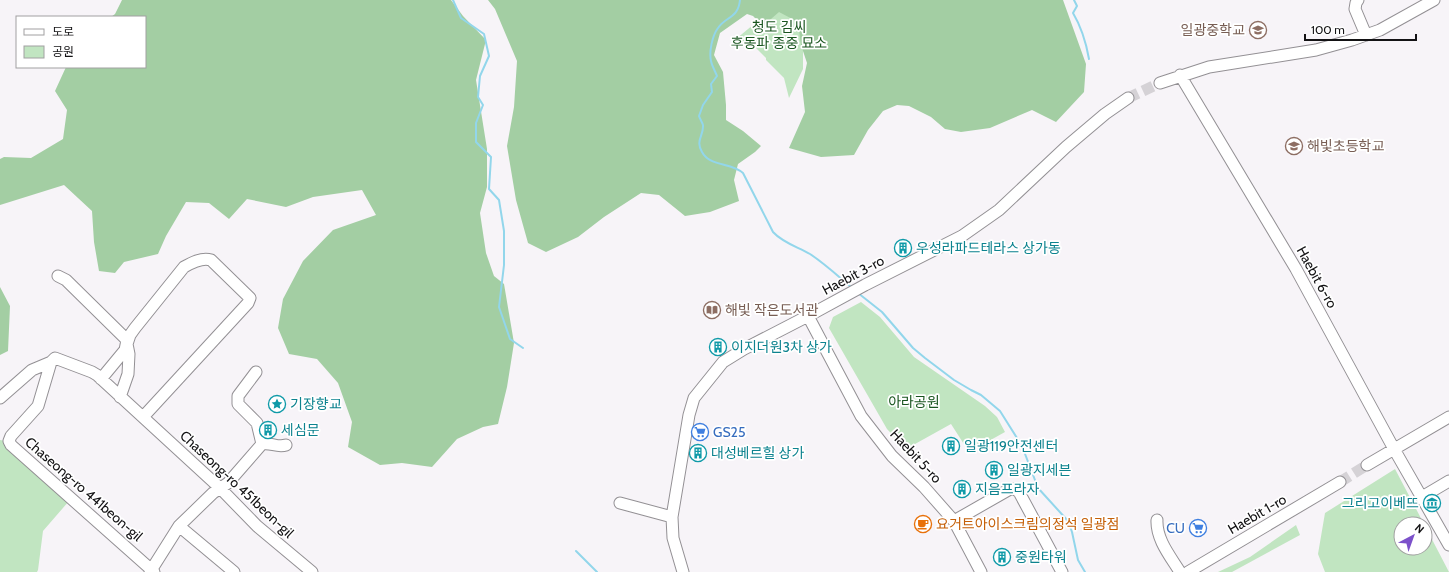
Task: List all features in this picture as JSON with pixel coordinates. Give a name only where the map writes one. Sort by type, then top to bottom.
[{"type":"street","points":[[1358,0],[1355,9],[1366,35]]},
{"type":"street","points":[[1160,83],[1180,75],[1209,67],[1316,50],[1366,35],[1380,30],[1434,0]]},
{"type":"street","name":"Haebit 6-ro","points":[[1180,75],[1296,269],[1394,449],[1449,545]]},
{"type":"street","name":"Haebit 3-ro","points":[[683,572],[673,538],[672,517],[690,415],[694,398],[723,362],[744,349],[865,285],[962,236],[998,210],[1066,147],[1105,114],[1128,98]]},
{"type":"street","points":[[101,379],[125,350],[135,328],[184,267],[193,262],[207,259],[211,260],[250,298],[248,303],[143,418]]},
{"type":"street","points":[[58,276],[66,280],[123,334],[127,340],[129,354],[128,374],[120,397]]},
{"type":"street","name":"Haebit 5-ro","points":[[808,316],[861,416],[892,456],[924,487],[954,521],[981,572]]},
{"type":"street","name":"Chaseong-ro 451beon-gil","points":[[0,398],[32,370],[51,362],[55,358],[92,372],[220,488],[257,526],[312,572]]},
{"type":"street","name":"Chaseong-ro 441beon-gil","points":[[51,362],[38,406],[11,436],[9,441],[11,445],[152,571]]},
{"type":"street","points":[[256,372],[238,396],[238,404],[257,423],[262,444]]},
{"type":"street","points":[[1367,465],[1449,417]]},
{"type":"street","points":[[152,571],[179,526],[220,488],[228,483],[262,444],[268,443],[277,447],[286,445]]},
{"type":"street","points":[[1422,497],[1449,481]]},
{"type":"street","name":"Haebit 1-ro","points":[[1188,572],[1340,482]]},
{"type":"street","points":[[954,521],[1010,489],[1015,489],[1019,492],[1062,572]]},
{"type":"street","points":[[620,503],[672,517]]},
{"type":"street","points":[[1157,520],[1159,537],[1180,572]]},
{"type":"street","points":[[179,526],[234,572]]},
{"type":"green space","points":[[122,0],[451,0],[463,16],[486,40],[476,80],[487,149],[487,187],[480,213],[486,253],[494,276],[504,284],[514,343],[507,387],[498,424],[483,427],[457,439],[432,467],[402,463],[380,465],[348,447],[352,422],[338,383],[317,359],[289,354],[278,328],[283,299],[303,261],[333,230],[376,215],[362,190],[313,197],[286,207],[247,199],[229,219],[209,203],[186,202],[166,236],[158,254],[124,262],[115,273],[99,271],[94,242],[92,211],[64,185],[0,205],[0,159],[4,157],[31,158],[63,139],[67,110],[55,91],[66,68],[146,68],[146,16],[112,16],[115,14]]},
{"type":"green space","points":[[488,0],[1063,0],[1086,64],[1084,92],[1056,122],[1032,110],[990,128],[961,132],[945,129],[931,117],[909,106],[897,105],[883,111],[868,130],[854,155],[821,157],[789,148],[805,112],[802,86],[807,63],[801,45],[798,22],[779,12],[763,26],[753,16],[747,14],[720,33],[714,55],[723,72],[726,120],[743,131],[761,146],[738,164],[734,180],[739,201],[710,212],[685,216],[659,195],[641,193],[604,217],[578,237],[546,252],[528,243],[516,200],[507,146],[514,107],[517,61],[495,9]]},
{"type":"green space","name":"청도 김씨 후동파 종중 묘소","points":[[777,5],[803,20],[803,69],[789,98],[784,78],[756,48],[736,39]]},
{"type":"green space","points":[[0,287],[10,306],[8,351],[0,355]]},
{"type":"green space","name":"아라공원","points":[[861,302],[880,317],[914,357],[985,406],[997,417],[1005,432],[969,452],[951,424],[906,449],[887,429],[829,328],[833,317]]},
{"type":"green space","points":[[0,440],[6,441],[69,501],[43,531],[37,572],[0,572]]},
{"type":"green space","points":[[1395,469],[1420,516],[1393,516],[1393,556],[1433,556],[1433,541],[1449,572],[1325,572],[1318,554],[1325,513]]},
{"type":"green space","points":[[1296,525],[1300,535],[1232,572],[1218,572],[1250,557]]},
{"type":"waterway","points":[[453,0],[461,18],[484,34],[489,56],[480,76],[478,97],[483,105],[476,123],[476,142],[491,157],[489,189],[499,200],[504,231],[504,265],[499,307],[510,339],[523,348]]},
{"type":"waterway","points":[[740,0],[737,11],[721,24],[716,31],[713,40],[710,57],[717,76],[711,84],[712,92],[703,105],[699,116],[703,125],[699,145],[700,148],[710,160],[733,167],[743,173],[773,232],[777,236],[810,254],[851,287]]},
{"type":"waterway","points":[[1074,0],[1077,6],[1073,13],[1083,35],[1089,59]]},
{"type":"waterway","points":[[858,293],[882,312],[913,348],[925,358],[954,380],[981,395],[1000,411],[1022,446],[1038,488],[1068,521],[1078,560],[1085,572]]},
{"type":"waterway","points":[[576,551],[597,572]]},
{"type":"tunnel","points":[[1128,98],[1160,83]]},
{"type":"tunnel","points":[[1340,482],[1367,465]]},
{"type":"place","name":"일광중학교","points":[[1258,30]]},
{"type":"place","name":"해빛초등학교","points":[[1294,146]]},
{"type":"place","name":"우성라파드테라스 상가동","points":[[903,248]]},
{"type":"place","name":"해빛 작은도서관","points":[[712,310]]},
{"type":"place","name":"이지더원3차 상가","points":[[718,347]]},
{"type":"place","name":"기장향교","points":[[277,404]]},
{"type":"place","name":"세심문","points":[[268,430]]},
{"type":"place","name":"GS25","points":[[700,432]]},
{"type":"place","name":"일광119안전센터","points":[[951,446]]},
{"type":"place","name":"대성베르힐 상가","points":[[698,453]]},
{"type":"place","name":"일광지세븐","points":[[994,470]]},
{"type":"place","name":"지음프라자","points":[[962,489]]},
{"type":"place","name":"그리고이베뜨","points":[[1432,503]]},
{"type":"place","name":"요거트아이스크림의정석 일광점","points":[[923,524]]},
{"type":"place","name":"CU","points":[[1198,528]]},
{"type":"place","name":"중원타워","points":[[1002,557]]}]
